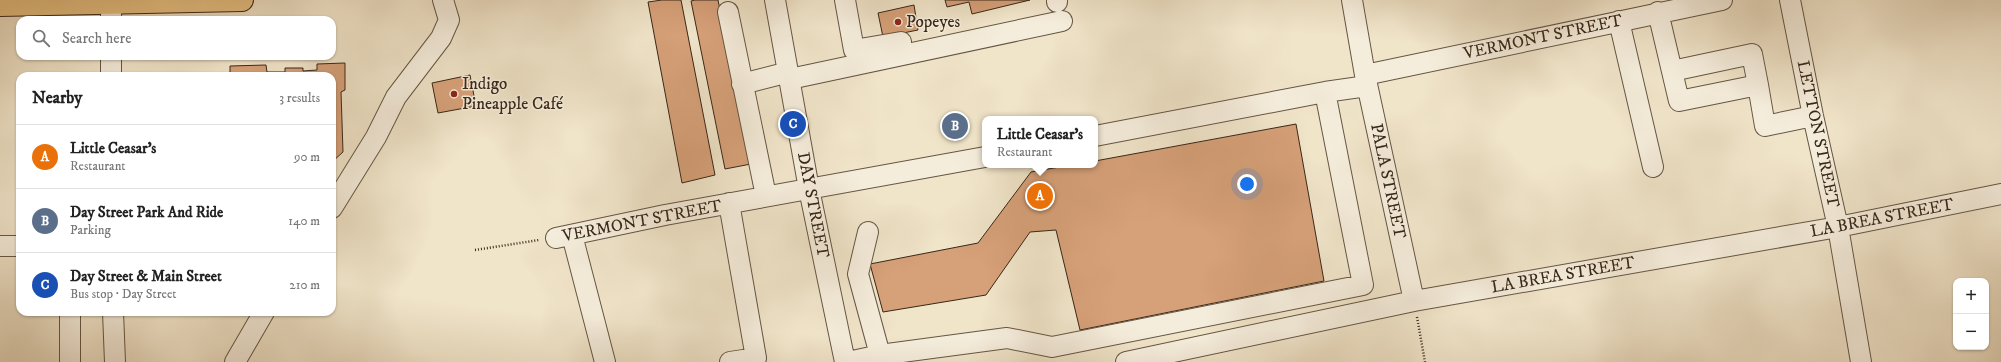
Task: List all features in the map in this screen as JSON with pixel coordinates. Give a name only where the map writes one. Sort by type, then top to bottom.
[{"type":"main road","points":[[0,5],[111,8],[242,0]]},
{"type":"street","points":[[336,202],[376,137],[396,97],[441,38],[449,20],[443,0]]},
{"type":"street","name":"DAY STREET","points":[[775,0],[790,75],[809,189],[845,362]]},
{"type":"street","points":[[845,0],[854,50],[940,36]]},
{"type":"street","name":"PALA STREET","points":[[1352,0],[1366,80],[1414,301]]},
{"type":"street","name":"VERMONT STREET","points":[[1098,135],[1325,92],[1366,80],[1619,21],[1722,0]]},
{"type":"street","name":"LETTON STREET","points":[[1790,0],[1813,116],[1838,227],[1861,362]]},
{"type":"street","points":[[742,84],[790,75],[1059,7]]},
{"type":"street","points":[[728,12],[766,196]]},
{"type":"street","points":[[1658,12],[1679,101],[1758,85]]},
{"type":"street","points":[[1619,21],[1654,167]]},
{"type":"street","points":[[1672,71],[1752,54],[1765,126],[1813,116]]},
{"type":"street","points":[[111,60],[111,72]]},
{"type":"street","points":[[848,362],[880,355],[1007,338],[1052,347],[1363,285],[1325,92]]},
{"type":"street","name":"VERMONT STREET","points":[[564,236],[766,196],[982,158]]},
{"type":"street","name":"LA BREA STREET","points":[[1126,362],[1414,301],[1838,227],[2001,194]]},
{"type":"street","points":[[729,203],[756,358],[730,362]]},
{"type":"street","points":[[868,232],[858,274],[880,355]]},
{"type":"street","points":[[564,236],[606,362]]},
{"type":"street","points":[[0,246],[16,246]]},
{"type":"street","points":[[70,316],[70,362]]},
{"type":"street","points":[[113,316],[115,362]]},
{"type":"street","points":[[235,362],[262,316]]},
{"type":"path","name":"VERMONT STREET","points":[[474,250],[564,236]]},
{"type":"path","points":[[1414,301],[1425,362]]},
{"type":"building","points":[[681,0],[715,175],[682,183],[648,2]]},
{"type":"building","points":[[718,0],[751,164],[725,169],[691,1]]},
{"type":"building","points":[[945,0],[1030,0],[972,14],[969,2],[947,7]]},
{"type":"building","name":"Popeyes","points":[[914,5],[918,30],[883,37],[878,13]]},
{"type":"building","points":[[345,63],[345,90],[341,92],[343,152],[336,158],[336,72],[285,72],[285,68],[303,68],[303,71],[317,70],[317,64]]},
{"type":"building","points":[[266,65],[267,72],[230,72],[230,66]]},
{"type":"building","name":"Indigo Pineapple Café","points":[[470,75],[476,106],[438,113],[432,83]]},
{"type":"building","points":[[1296,124],[1324,281],[1080,330],[1056,230],[1030,232],[986,295],[883,312],[870,264],[978,243],[1031,172],[1054,168],[1098,168],[1098,160]]},
{"type":"place","name":"Popeyes","points":[[898,22]]},
{"type":"place","name":"Indigo Pineapple Café","points":[[454,94]]},
{"type":"place","name":"Day Street & Main Street","points":[[793,124]]},
{"type":"place","name":"Day Street Park And Ride","points":[[955,126]]},
{"type":"place","name":"Little Ceasar's","points":[[1040,196]]}]
